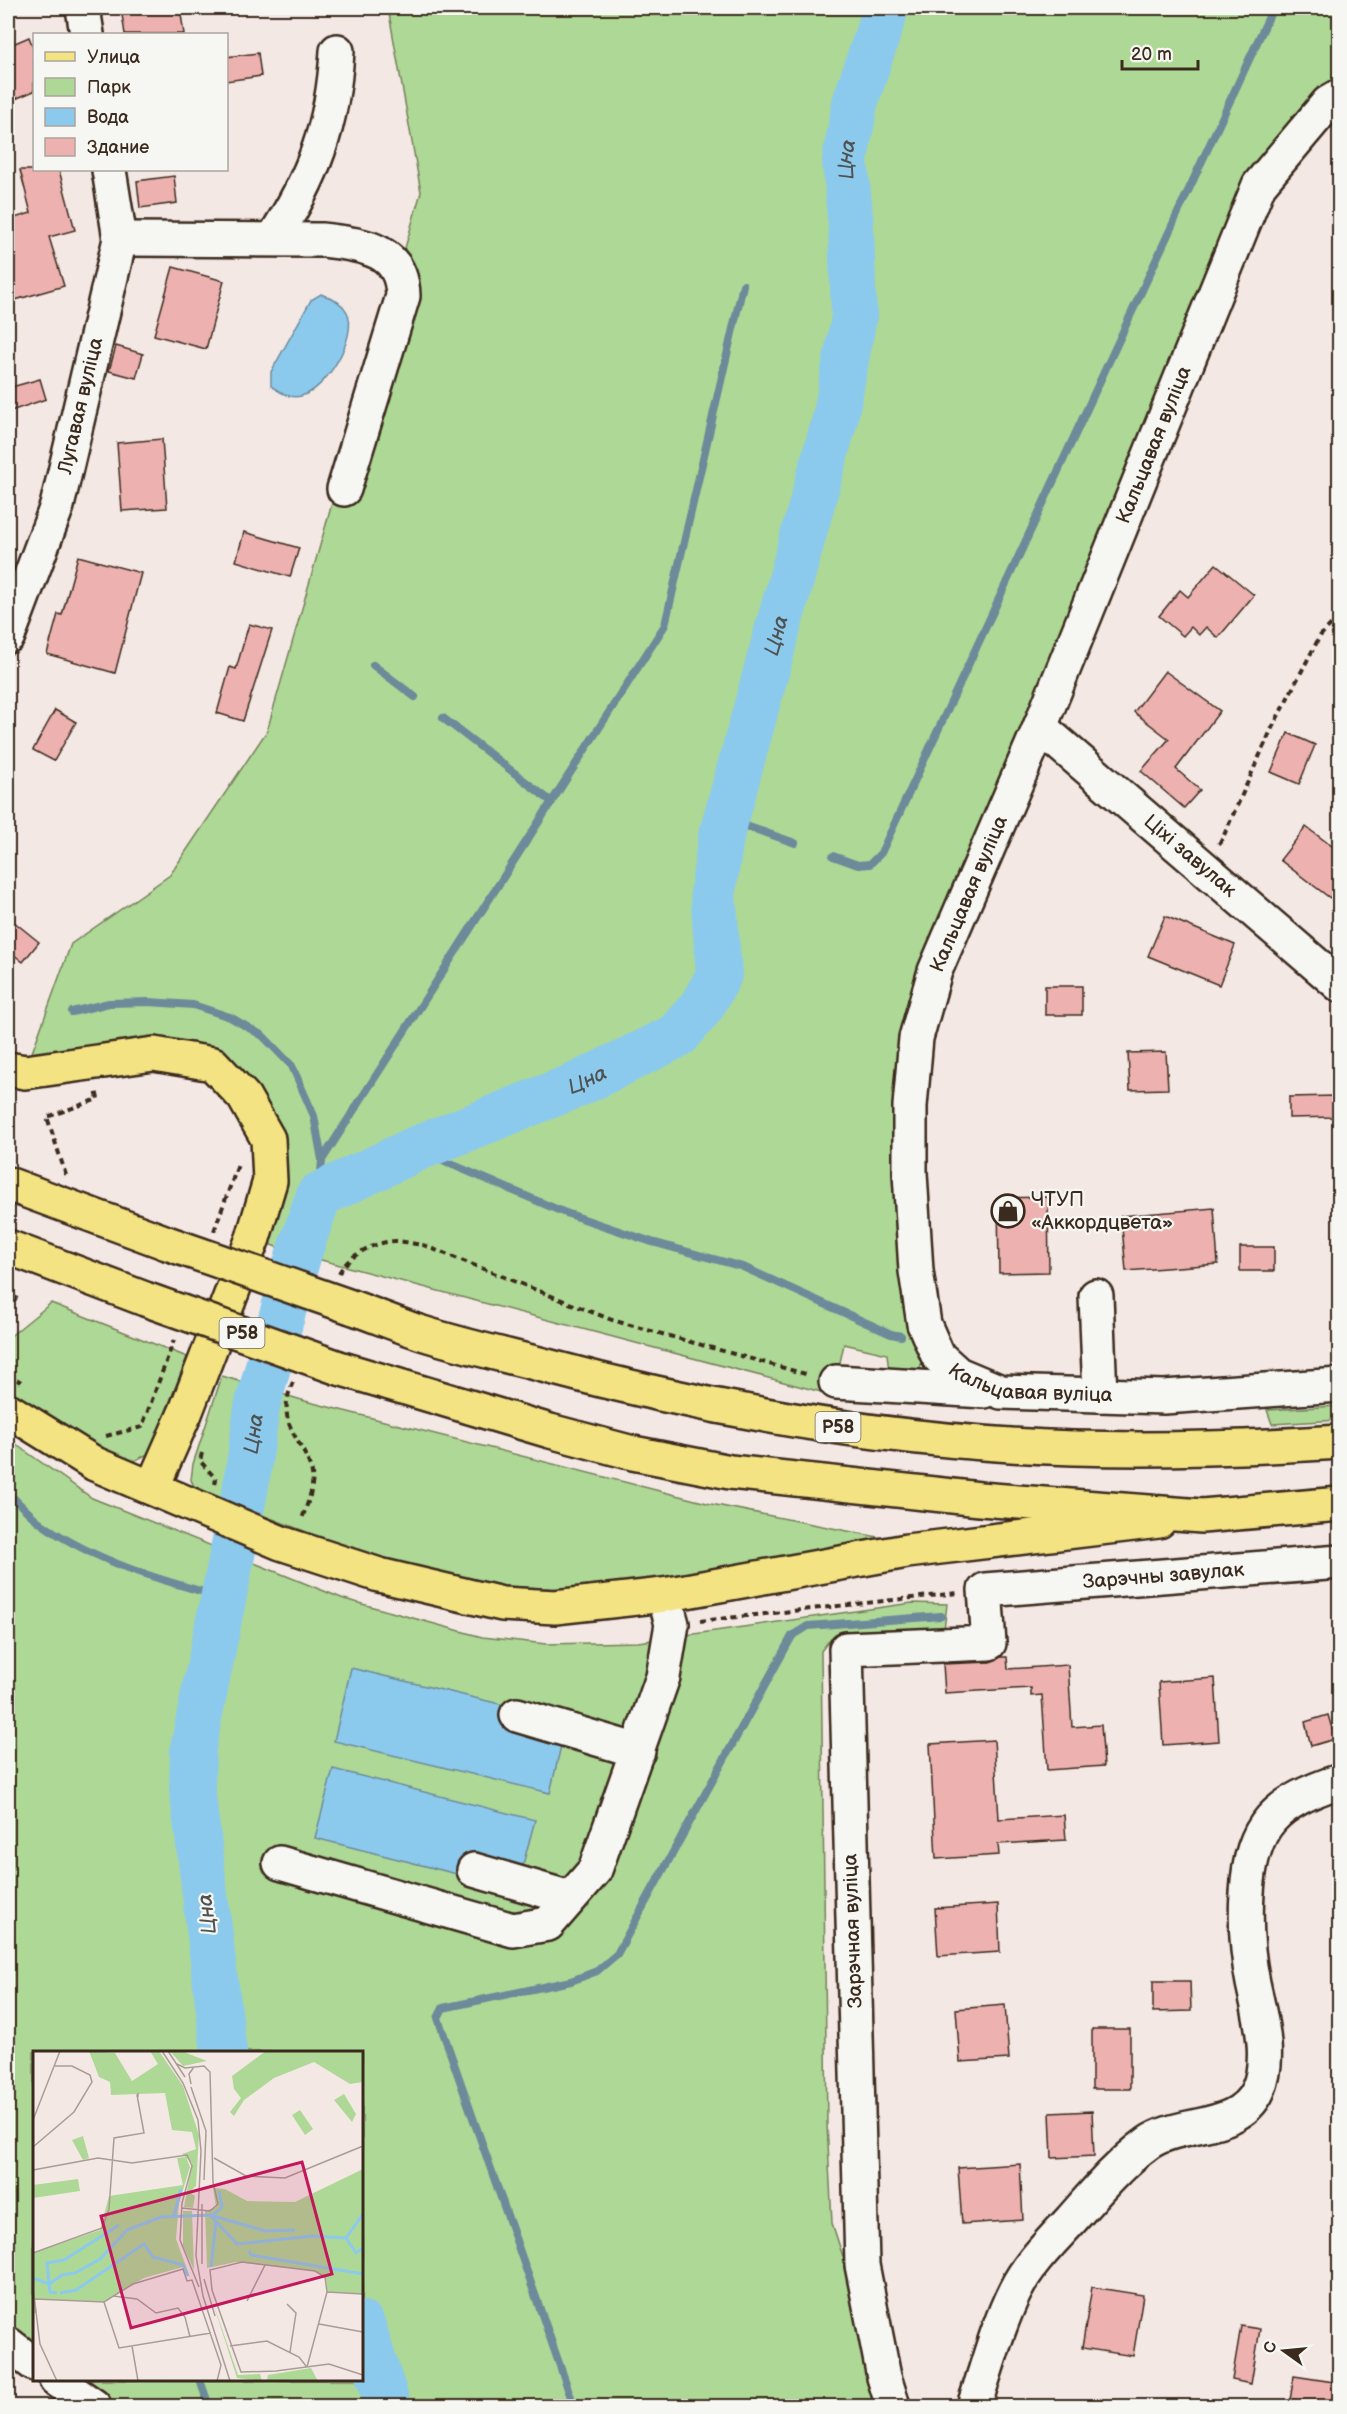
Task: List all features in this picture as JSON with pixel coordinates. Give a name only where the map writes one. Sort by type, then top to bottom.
[{"type":"main road","points":[[8,1069],[25,1072],[154,1054],[213,1064],[244,1097],[268,1138],[270,1181],[253,1238],[186,1411],[152,1488]]},
{"type":"main road","name":"Р58","points":[[8,1184],[422,1333],[605,1382],[770,1417],[878,1433],[1012,1445],[1096,1448],[1264,1447],[1340,1442]]},
{"type":"main road","name":"Р58","points":[[8,1247],[145,1299],[339,1368],[633,1453],[730,1472],[980,1499],[1202,1516],[1340,1504]]},
{"type":"main road","points":[[8,1410],[95,1464],[281,1543],[379,1575],[502,1604],[555,1607],[664,1595],[907,1551],[1202,1516]]},
{"type":"street","points":[[83,8],[87,33]]},
{"type":"street","points":[[273,239],[295,206],[313,168],[326,125],[335,75],[336,51]]},
{"type":"street","name":"Кальцавая вуліца","points":[[1340,96],[1328,103],[1259,185],[1040,727],[936,971],[916,1038],[910,1106],[910,1173],[915,1260],[924,1324],[938,1356],[958,1374],[1001,1392],[1164,1397],[1340,1385]]},
{"type":"street","name":"Лугавая вуліца","points":[[8,636],[57,506],[120,238],[109,171]]},
{"type":"street","points":[[120,238],[323,240],[352,243],[381,252],[391,261],[403,279],[403,296],[344,489]]},
{"type":"street","name":"Ціхі завулак","points":[[1040,727],[1340,986]]},
{"type":"street","points":[[1096,1296],[1100,1395]]},
{"type":"street","points":[[836,1382],[1001,1392]]},
{"type":"street","name":"Зарэчны завулак","points":[[985,1590],[1340,1562]]},
{"type":"street","name":"Зарэчная вуліца","points":[[893,2406],[884,2376],[862,2265],[846,1649],[989,1643],[985,1590]]},
{"type":"street","points":[[280,1863],[513,1930],[548,1923],[595,1870],[638,1750],[663,1677],[672,1624],[664,1595]]},
{"type":"street","points":[[517,1715],[638,1750]]},
{"type":"street","points":[[974,2406],[1015,2290],[1035,2260],[1114,2172],[1149,2142],[1173,2130],[1232,2117],[1245,2108],[1258,2090],[1264,2046],[1248,1946],[1246,1910],[1251,1857],[1256,1840],[1274,1816],[1297,1799],[1340,1781]]},
{"type":"street","points":[[474,1870],[570,1898]]},
{"type":"street","points":[[8,2344],[33,2363]]},
{"type":"street","points":[[60,2381],[94,2406]]},
{"type":"path","points":[[1202,867],[1224,835],[1272,728],[1320,636],[1340,615]]},
{"type":"path","points":[[69,1184],[47,1117],[99,1100],[95,1083]]},
{"type":"path","points":[[8,1292],[17,1295],[12,1307],[8,1309]]},
{"type":"green space","points":[[388,8],[1339,8],[1339,96],[1259,186],[916,1038],[924,1324],[920,1374],[889,1372],[887,1354],[844,1344],[833,1395],[287,1251],[253,1238],[270,1181],[213,1064],[25,1072],[71,944],[170,875],[267,731],[421,192]]},
{"type":"green space","points":[[51,1303],[187,1357],[150,1453],[132,1462],[106,1459],[8,1396],[8,1338]]},
{"type":"green space","points":[[222,1376],[305,1401],[711,1504],[888,1539],[883,1549],[586,1590],[501,1586],[434,1574],[357,1551],[196,1490],[191,1480],[193,1464]]},
{"type":"green space","points":[[1339,1406],[1339,1420],[1272,1424],[1267,1410]]},
{"type":"green space","points":[[8,1439],[92,1498],[344,1599],[482,1637],[546,1644],[638,1642],[912,1603],[947,1604],[944,1630],[831,1638],[821,1651],[827,2124],[832,2223],[892,2406],[94,2406],[57,2381],[363,2381],[363,2051],[33,2051],[33,2363],[8,2344]]},
{"type":"water","points":[[321,294],[339,303],[347,312],[348,335],[344,348],[338,361],[320,384],[301,396],[289,396],[271,386],[271,372],[311,300]]},
{"type":"water","points":[[351,1668],[508,1706],[564,1733],[550,1793],[334,1741]]},
{"type":"water","points":[[333,1769],[535,1820],[522,1868],[467,1854],[461,1875],[315,1838]]},
{"type":"building","points":[[121,8],[180,8],[184,33],[125,33]]},
{"type":"building","points":[[29,37],[33,47],[33,91],[8,102],[8,46]]},
{"type":"building","points":[[258,53],[261,76],[228,81],[228,57]]},
{"type":"building","points":[[20,170],[59,171],[75,230],[49,237],[64,286],[15,300],[8,277],[8,220],[31,213]]},
{"type":"building","points":[[174,176],[177,203],[140,208],[137,181]]},
{"type":"building","points":[[173,267],[224,281],[206,349],[154,335]]},
{"type":"building","points":[[116,346],[143,354],[136,378],[109,371]]},
{"type":"building","points":[[40,379],[46,399],[8,412],[8,388]]},
{"type":"building","points":[[162,439],[167,508],[122,511],[117,443]]},
{"type":"building","points":[[244,532],[299,548],[290,577],[236,561]]},
{"type":"building","points":[[78,556],[141,573],[115,673],[47,654],[58,614],[62,615]]},
{"type":"building","points":[[1216,564],[1254,595],[1218,638],[1206,627],[1199,635],[1191,627],[1183,636],[1159,616],[1180,590],[1188,597]]},
{"type":"building","points":[[249,624],[272,630],[243,721],[217,713],[230,667],[236,669]]},
{"type":"building","points":[[1165,671],[1220,711],[1176,769],[1200,790],[1184,808],[1141,771],[1169,739],[1134,712]]},
{"type":"building","points":[[55,710],[76,722],[54,761],[33,750]]},
{"type":"building","points":[[1288,733],[1315,745],[1299,784],[1271,772]]},
{"type":"building","points":[[1306,827],[1340,852],[1340,885],[1330,898],[1280,860]]},
{"type":"building","points":[[1165,916],[1235,945],[1219,985],[1148,956]]},
{"type":"building","points":[[8,917],[39,942],[23,962],[8,950]]},
{"type":"building","points":[[1045,986],[1082,986],[1082,1015],[1045,1015]]},
{"type":"building","points":[[1166,1052],[1168,1089],[1130,1090],[1128,1053]]},
{"type":"building","points":[[1336,1096],[1336,1117],[1289,1118],[1289,1097]]},
{"type":"building","points":[[1048,1197],[1049,1272],[999,1273],[998,1198]]},
{"type":"building","points":[[1214,1208],[1218,1264],[1126,1271],[1121,1216]]},
{"type":"building","points":[[1240,1247],[1274,1247],[1274,1271],[1240,1271]]},
{"type":"building","points":[[1007,1657],[1008,1669],[1068,1665],[1072,1727],[1101,1725],[1104,1766],[1047,1770],[1042,1695],[1031,1696],[1031,1688],[945,1693],[943,1664],[990,1662]]},
{"type":"building","points":[[1215,1678],[1219,1741],[1163,1745],[1159,1682]]},
{"type":"building","points":[[1328,1715],[1335,1739],[1311,1746],[1305,1722]]},
{"type":"building","points":[[994,1740],[999,1819],[1064,1815],[1066,1840],[998,1844],[999,1855],[936,1859],[930,1744]]},
{"type":"building","points":[[998,1904],[1000,1952],[938,1956],[935,1908]]},
{"type":"building","points":[[1153,1981],[1190,1981],[1191,2011],[1153,2012]]},
{"type":"building","points":[[1005,2005],[1009,2059],[960,2062],[956,2009]]},
{"type":"building","points":[[1092,2029],[1130,2029],[1130,2089],[1092,2089]]},
{"type":"building","points":[[1092,2111],[1094,2156],[1052,2158],[1050,2113]]},
{"type":"building","points":[[1020,2164],[1023,2220],[962,2224],[958,2168]]},
{"type":"building","points":[[1092,2287],[1143,2295],[1133,2356],[1082,2348]]},
{"type":"building","points":[[1241,2326],[1260,2329],[1251,2384],[1232,2380]]},
{"type":"building","points":[[1294,2376],[1340,2383],[1336,2406],[1290,2399]]},
{"type":"waterway","name":"Цна","points":[[224,2051],[192,1787],[193,1748],[246,1486],[257,1407],[299,1253],[319,1195],[416,1149],[579,1084],[678,1035],[702,1006],[719,975],[713,892],[721,837],[835,419],[854,317],[851,228],[845,160],[855,103],[886,8]]},
{"type":"waterway","points":[[833,856],[858,865],[870,864],[881,853],[1273,8]]},
{"type":"waterway","points":[[319,1195],[322,1160],[665,625],[743,285]]},
{"type":"waterway","points":[[373,665],[415,697]]},
{"type":"waterway","points":[[443,718],[552,802]]},
{"type":"waterway","points":[[726,819],[795,843]]},
{"type":"waterway","points":[[72,1012],[109,1003],[149,1002],[193,1005],[230,1017],[263,1036],[292,1066],[314,1116],[322,1160]]},
{"type":"waterway","points":[[416,1149],[563,1212],[652,1242],[743,1267],[891,1334],[901,1336]]},
{"type":"waterway","points":[[8,1493],[42,1524],[84,1549],[129,1568],[222,1597]]},
{"type":"waterway","points":[[574,2406],[438,2018],[443,2008],[571,1981],[597,1971],[617,1954],[792,1636],[808,1626],[941,1616]]},
{"type":"waterway","name":"Цна","points":[[363,2327],[388,2406]]},
{"type":"waterway","points":[[200,2381],[209,2406]]},
{"type":"place","name":"ЧТУП «Аккордцвета»","points":[[1008,1211]]}]
